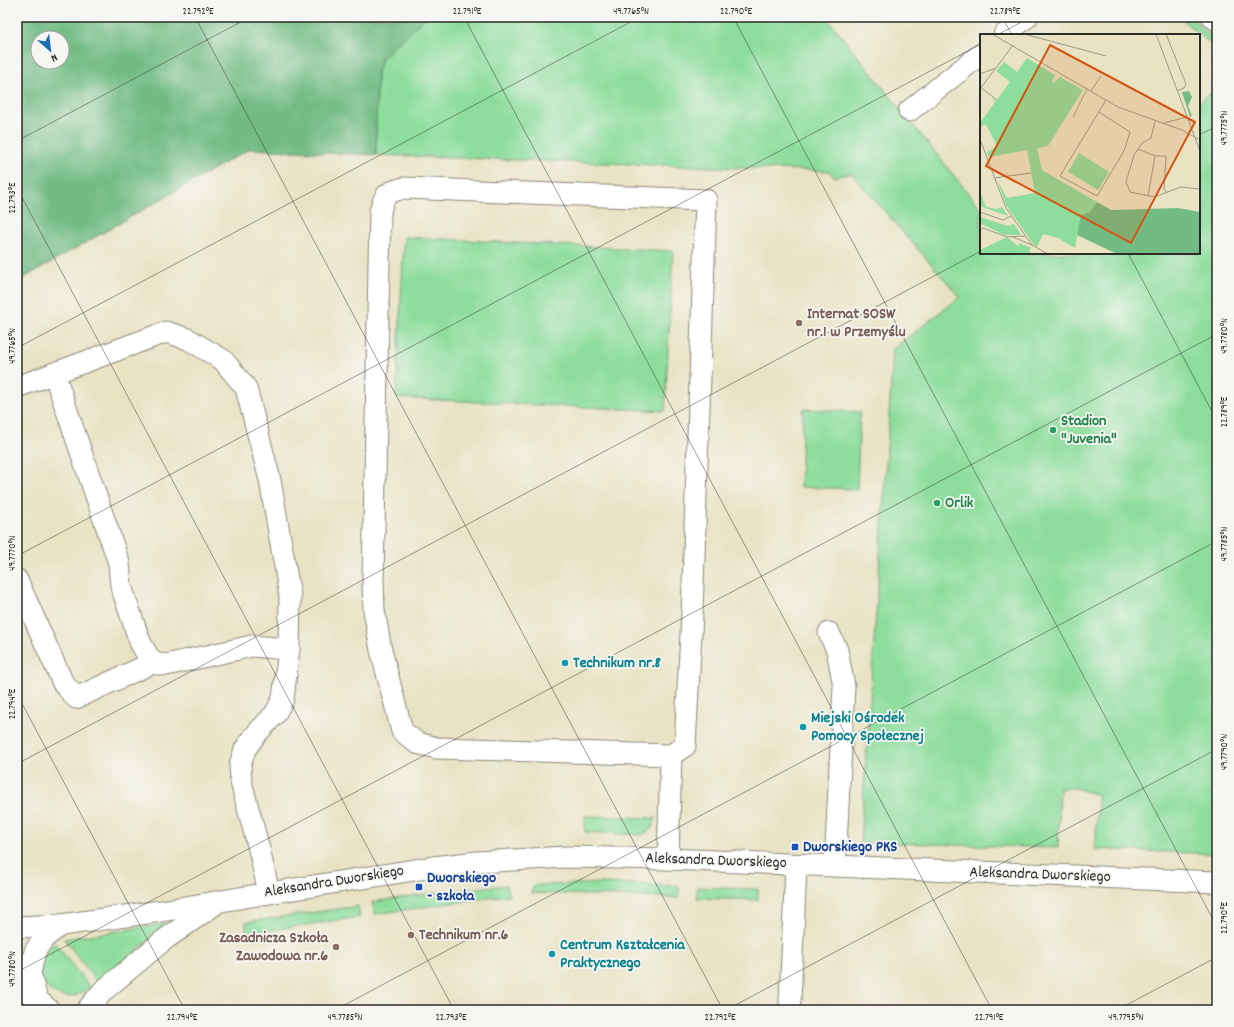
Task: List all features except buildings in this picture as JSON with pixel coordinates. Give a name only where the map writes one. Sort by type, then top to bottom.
[{"type":"street","points":[[1005,34],[1027,17]]},
{"type":"street","points":[[1213,17],[1217,20]]},
{"type":"street","points":[[909,111],[980,55]]},
{"type":"street","points":[[404,188],[706,200],[692,614],[685,746],[671,755],[437,748],[417,743],[402,731],[381,650],[374,610],[373,582],[380,212],[383,199],[392,191],[404,188]]},
{"type":"street","points":[[17,387],[166,332],[188,339],[223,360],[246,388],[270,480],[290,596],[289,649],[283,699],[275,714],[257,733],[245,749],[240,765],[241,782],[269,893]]},
{"type":"street","points":[[54,373],[119,563],[121,586],[135,628],[140,642],[152,662]]},
{"type":"street","points":[[17,580],[63,683],[76,698],[152,662],[166,664],[252,646],[289,649]]},
{"type":"street","points":[[830,633],[837,650],[844,686],[835,866]]},
{"type":"street","points":[[668,859],[671,755]]},
{"type":"street","name":"Aleksandra Dworskiego","points":[[17,927],[62,925],[161,911],[422,868],[477,862],[567,857],[668,859],[1217,882]]},
{"type":"street","points":[[790,1002],[796,865]]},
{"type":"street","name":"Aleksandra Dworskiego","points":[[87,1010],[103,990],[164,940],[219,901]]},
{"type":"street","name":"Aleksandra Dworskiego","points":[[43,1005],[30,973],[35,951],[44,938],[62,925]]},
{"type":"street","points":[[17,982],[43,1005]]},
{"type":"green space","points":[[17,17],[426,17],[382,58],[377,72],[376,155],[249,149],[17,282]]},
{"type":"green space","name":"Stadion \"Juvenia\"","points":[[426,17],[826,17],[980,208],[980,254],[1200,254],[1200,102],[1217,88],[1217,854],[1095,849],[1098,795],[1075,788],[1060,788],[1058,848],[860,842],[893,349],[960,297],[851,173],[835,177],[828,171],[376,155],[377,72],[382,58]]},
{"type":"green space","points":[[1179,17],[1190,17],[1217,41],[1217,49]]},
{"type":"green space","points":[[404,237],[673,251],[665,411],[396,398]]},
{"type":"green space","points":[[803,409],[860,412],[857,489],[800,487]]},
{"type":"green space","points":[[585,816],[656,818],[651,829],[641,835],[585,832]]},
{"type":"green space","points":[[609,883],[679,886],[679,898],[531,893],[534,885]]},
{"type":"green space","points":[[506,885],[509,895],[375,914],[372,902],[449,891]]},
{"type":"green space","points":[[697,887],[758,889],[758,900],[697,898]]},
{"type":"green space","points":[[358,906],[360,917],[246,934],[246,922]]},
{"type":"green space","points":[[171,923],[97,982],[64,939]]},
{"type":"green space","points":[[55,943],[90,987],[76,995],[67,997],[55,994],[42,981],[39,968],[40,961],[49,948]]},
{"type":"place","name":"Internat SOSW nr.1 w Przemyślu","points":[[799,323]]},
{"type":"place","name":"Stadion \"Juvenia\"","points":[[1053,430]]},
{"type":"place","name":"Orlik","points":[[937,503]]},
{"type":"place","name":"Technikum nr.8","points":[[565,663]]},
{"type":"place","name":"Miejski Ośrodek Pomocy Społecznej","points":[[803,727]]},
{"type":"place","name":"Dworskiego PKS","points":[[795,847]]},
{"type":"place","name":"Dworskiego - szkoła","points":[[419,887]]},
{"type":"place","name":"Technikum nr.6","points":[[411,935]]},
{"type":"place","name":"Zasadnicza Szkoła Zawodowa nr.6","points":[[336,947]]},
{"type":"place","name":"Centrum Kształcenia Praktycznego","points":[[552,954]]}]
